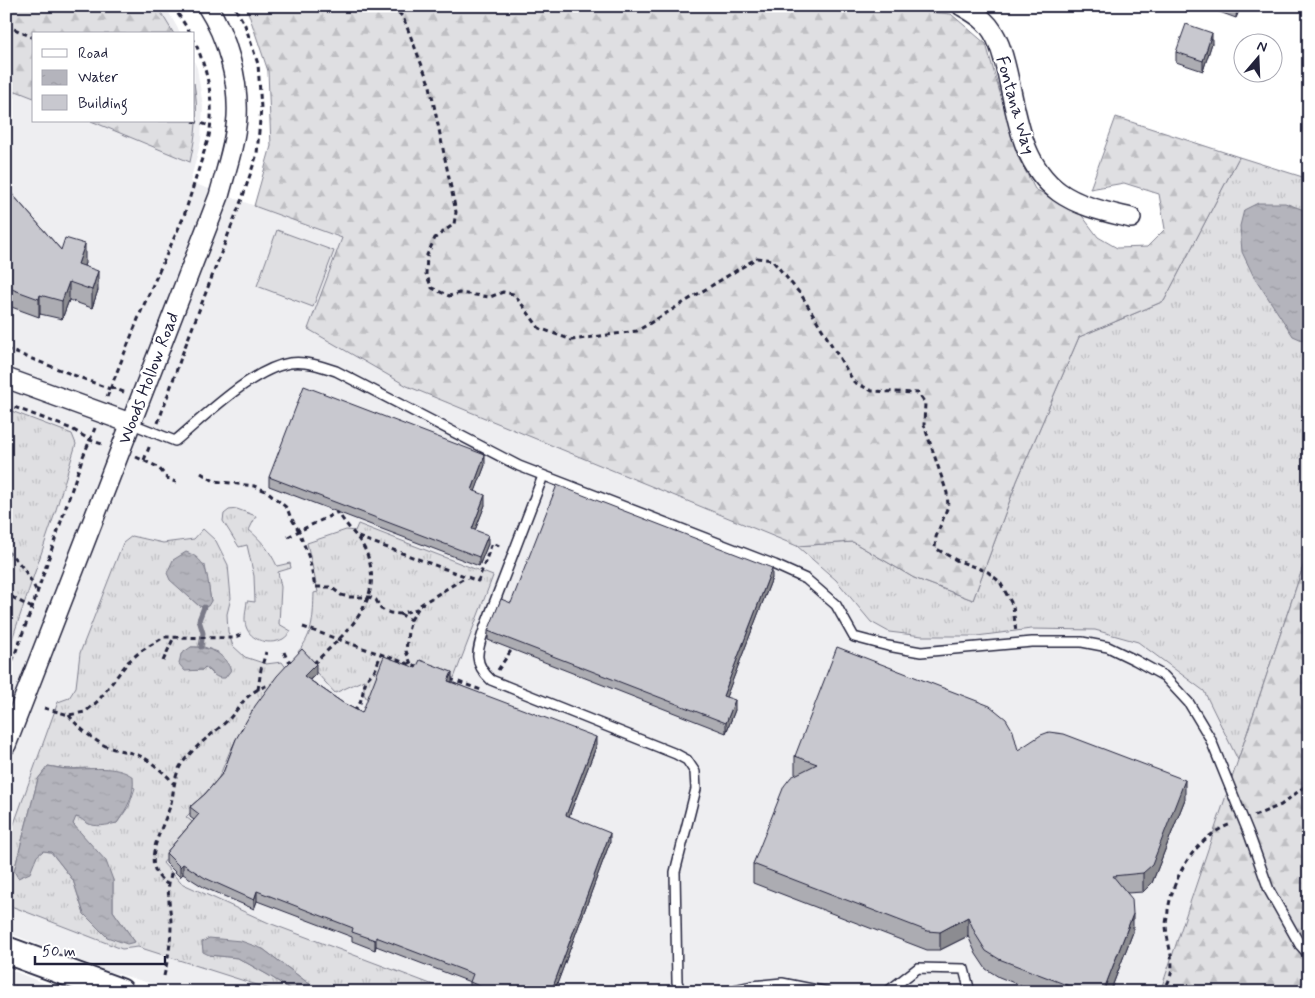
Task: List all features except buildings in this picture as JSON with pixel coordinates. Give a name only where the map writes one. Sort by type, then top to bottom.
[{"type":"street","name":"Woods Hollow Road","points":[[6,745],[218,196],[230,156],[237,116],[235,80],[226,47],[207,6]]},
{"type":"street","name":"Fontana Way","points":[[962,6],[985,21],[996,38],[1004,60],[1022,136],[1032,164],[1060,193],[1086,206],[1131,218]]},
{"type":"street","points":[[6,378],[130,424]]},
{"type":"street","points":[[6,950],[120,992]]},
{"type":"lane","points":[[130,424],[175,441],[246,382],[268,370],[291,363],[315,364],[336,371],[519,466],[766,561],[806,579],[836,605],[854,636],[888,646],[921,652],[1017,644],[1082,642],[1108,647],[1164,676],[1189,703],[1210,738],[1269,890],[1300,945],[1309,955]]},
{"type":"lane","points":[[543,476],[479,645],[477,662],[491,680],[676,754],[686,760],[695,772],[696,788],[675,872],[677,982],[680,992]]},
{"type":"lane","points":[[887,992],[918,968],[964,969],[970,992]]},
{"type":"lane","points":[[724,992],[752,986],[782,984],[827,992]]},
{"type":"path","points":[[173,6],[190,32]]},
{"type":"path","points":[[392,6],[403,17],[430,86],[456,212],[454,224],[435,238],[428,255],[426,274],[432,288],[449,296],[459,293],[490,297],[503,292],[513,294],[539,328],[572,340],[636,331],[757,258],[772,260],[802,296],[854,382],[872,391],[918,393],[925,403],[924,425],[947,493],[948,506],[936,537],[935,548],[956,560],[988,572],[1000,582],[1013,606],[1017,644]]},
{"type":"path","points":[[6,25],[32,37]]},
{"type":"path","points":[[111,387],[142,308],[184,216],[202,164],[211,126],[210,93],[204,62],[195,42]]},
{"type":"path","points":[[195,122],[211,126]]},
{"type":"path","points":[[6,349],[110,389],[111,387],[130,394]]},
{"type":"path","points":[[6,404],[72,429],[90,440],[109,447]]},
{"type":"path","points":[[6,678],[96,423]]},
{"type":"path","points":[[144,460],[158,467],[169,480],[176,482]]},
{"type":"path","points":[[200,473],[214,481],[254,486],[268,492],[287,508],[309,558],[314,587],[331,587],[341,595],[350,597],[369,597],[376,600],[381,609],[390,613],[400,614],[417,609]]},
{"type":"path","points":[[288,537],[338,512],[345,525],[357,537],[368,556],[372,577],[365,608],[350,629],[310,667]]},
{"type":"path","points":[[357,537],[478,581],[492,543],[513,552]]},
{"type":"path","points":[[6,551],[13,556],[29,576],[37,592]]},
{"type":"path","points":[[411,665],[406,651],[411,620],[417,609],[420,605],[466,577]]},
{"type":"path","points":[[6,587],[12,597],[32,608]]},
{"type":"path","points":[[6,609],[12,597]]},
{"type":"path","points":[[400,614],[411,620]]},
{"type":"path","points":[[303,626],[429,671]]},
{"type":"path","points":[[44,708],[69,714],[85,712],[98,701],[128,662],[164,637],[233,638],[242,636]]},
{"type":"path","points":[[164,661],[174,637]]},
{"type":"path","points":[[448,678],[484,691],[512,649]]},
{"type":"path","points":[[258,690],[266,652]]},
{"type":"path","points":[[284,652],[287,659],[295,666]]},
{"type":"path","points":[[351,715],[360,703],[366,680],[375,670],[381,654]]},
{"type":"path","points":[[169,885],[159,880],[152,856],[171,803],[180,766],[197,747],[228,720],[251,694],[268,685],[276,685]]},
{"type":"path","points":[[69,714],[72,721],[108,748],[128,751],[140,756],[175,784]]},
{"type":"path","points":[[1162,992],[1172,969],[1171,948],[1166,925],[1171,894],[1181,869],[1202,842],[1222,827],[1281,805],[1309,784]]},
{"type":"path","points":[[164,976],[171,924],[167,893],[174,870]]},
{"type":"path","points":[[6,984],[29,992]]},
{"type":"shaded area","points":[[6,6],[165,6],[180,32],[32,32],[32,122],[195,122],[195,63],[203,106],[201,141],[190,182],[342,238],[1147,247],[1165,229],[1159,194],[1124,183],[1090,189],[1116,117],[1309,179],[1309,549],[1160,992],[181,992],[104,970],[6,932]]},
{"type":"shaded area","points":[[6,968],[66,992],[6,992]]},
{"type":"green space","points":[[6,6],[157,6],[173,32],[32,32],[32,97],[16,91],[6,112]]},
{"type":"green space","points":[[246,6],[859,6],[951,14],[986,44],[1019,159],[1035,189],[1080,213],[1098,237],[1117,248],[1147,247],[1165,229],[1159,194],[1124,183],[1090,189],[1116,117],[1239,157],[1164,301],[1079,337],[1017,481],[973,600],[914,578],[853,542],[797,546],[407,386],[308,329],[342,238],[254,206],[271,146],[268,71]]},
{"type":"green space","points":[[195,93],[196,122],[190,162],[93,122],[195,122]]},
{"type":"green space","points":[[1239,157],[1309,179],[1309,549],[1238,760],[1204,691],[1138,642],[1095,630],[1031,629],[977,636],[922,636],[889,632],[871,622],[836,580],[797,546],[853,542],[914,578],[973,600],[1017,481],[1079,337],[1164,301]]},
{"type":"green space","points":[[277,230],[334,251],[313,307],[257,286]]},
{"type":"green space","points":[[6,409],[72,434],[76,444],[55,513],[6,657]]},
{"type":"green space","points":[[237,509],[256,516],[249,530],[265,546],[277,566],[290,563],[291,568],[278,572],[281,587],[279,624],[291,631],[278,641],[268,642],[253,637],[245,623],[247,601],[255,602],[254,576],[247,545],[239,547],[223,521],[224,514],[229,510]]},
{"type":"green space","points":[[358,524],[493,576],[454,678],[419,666],[415,676],[368,701],[364,694],[364,680],[335,693],[298,652],[310,631],[313,617],[314,593],[318,592],[307,543],[346,530],[355,531]]},
{"type":"green space","points":[[203,529],[216,541],[228,565],[231,598],[227,614],[228,632],[233,646],[245,657],[266,664],[282,662],[287,669],[248,719],[230,751],[214,789],[186,817],[195,824],[163,863],[181,883],[269,923],[452,992],[326,992],[308,983],[263,949],[209,955],[238,958],[295,992],[279,992],[138,947],[122,949],[11,906],[6,899],[6,846],[58,702],[69,698],[76,687],[80,653],[123,543],[132,536],[163,543],[194,539]],"holes":[[[205,565],[211,601],[199,606],[180,588]],[[191,647],[204,647],[218,652],[213,675],[205,667],[202,670],[189,670]],[[48,766],[67,769],[88,768],[135,788],[129,806],[117,823],[89,824],[81,818],[75,817],[73,824],[113,880],[113,911],[135,942],[84,914],[73,880],[51,852],[43,851],[14,871],[38,779]]]},
{"type":"green space","points":[[1309,549],[1309,992],[1160,992]]},
{"type":"water","points":[[1258,203],[1285,203],[1309,212],[1309,343],[1293,336],[1253,275],[1242,252],[1240,226],[1244,210]]},
{"type":"water","points":[[186,552],[199,560],[206,572],[211,601],[208,606],[199,606],[170,580],[167,573],[173,560]]},
{"type":"water","points":[[191,647],[204,648],[215,652],[224,659],[231,670],[225,678],[216,677],[205,667],[202,670],[185,671],[179,664],[181,654]]},
{"type":"water","points":[[48,766],[65,769],[119,770],[133,777],[131,796],[127,807],[117,823],[102,826],[94,825],[76,817],[73,824],[106,861],[113,880],[113,911],[135,942],[127,944],[107,937],[84,914],[73,880],[51,852],[43,851],[37,856],[30,873],[18,878],[14,871],[38,779]]},
{"type":"water","points":[[209,938],[241,941],[263,949],[308,983],[326,992],[295,992],[238,958],[209,955],[203,952],[202,942]]},
{"type":"waterway","points":[[201,647],[203,633],[199,620],[204,607]]}]
